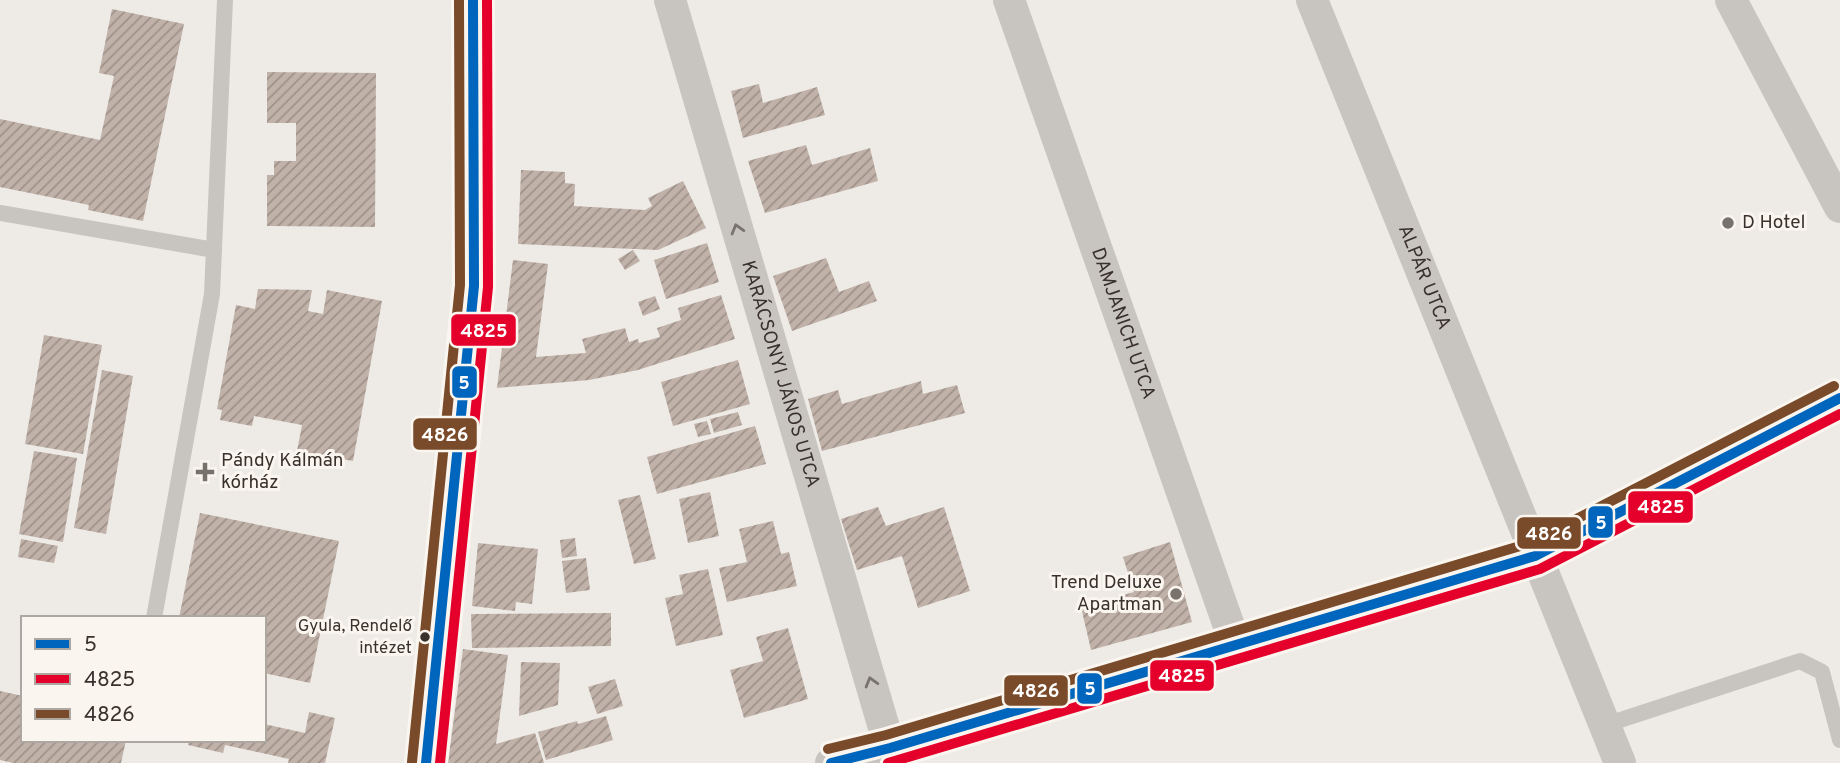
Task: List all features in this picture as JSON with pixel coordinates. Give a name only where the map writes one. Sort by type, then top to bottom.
[{"type":"street","points":[[426,763],[474,286],[473,0]]},
{"type":"street","name":"KARÁCSONYI JÁNOS UTCA","points":[[670,0],[892,755]]},
{"type":"street","name":"DAMJANICH UTCA","points":[[1009,0],[1236,646]]},
{"type":"street","name":"ALPÁR UTCA","points":[[1312,0],[1620,763]]},
{"type":"street","points":[[1731,0],[1840,207]]},
{"type":"street","points":[[831,763],[892,755],[1236,646],[1535,556],[1840,398]]},
{"type":"lane","points":[[154,616],[212,294],[225,0]]},
{"type":"lane","points":[[0,213],[214,250]]},
{"type":"lane","points":[[1605,725],[1800,661],[1822,672],[1840,740]]},
{"type":"building","points":[[112,9],[184,24],[143,221],[88,210],[89,205],[0,187],[0,119],[100,140],[114,76],[99,73]]},
{"type":"building","points":[[267,72],[376,73],[375,227],[267,226],[267,175],[274,175],[274,161],[296,161],[296,123],[267,123]]},
{"type":"building","points":[[759,84],[763,103],[817,87],[825,115],[743,138],[731,91]]},
{"type":"building","points":[[806,145],[812,165],[870,148],[878,181],[765,213],[748,161]]},
{"type":"building","points":[[521,170],[565,172],[565,183],[575,184],[574,206],[645,210],[652,206],[648,198],[683,181],[706,228],[658,250],[518,244]]},
{"type":"building","points":[[707,243],[719,282],[666,299],[654,260]]},
{"type":"building","points":[[633,250],[640,261],[625,270],[618,259]]},
{"type":"building","points":[[826,258],[839,292],[869,281],[877,301],[792,331],[773,276]]},
{"type":"building","points":[[513,260],[548,264],[536,357],[586,353],[582,339],[625,328],[629,342],[638,339],[639,343],[660,337],[657,328],[681,320],[678,308],[721,295],[735,339],[638,370],[589,380],[497,388]]},
{"type":"building","points":[[258,289],[312,290],[308,311],[323,314],[327,290],[382,301],[353,461],[297,451],[302,425],[254,416],[252,426],[220,420],[222,410],[217,409],[236,305],[255,309]]},
{"type":"building","points":[[655,296],[660,309],[643,316],[638,302]]},
{"type":"building","points":[[44,335],[102,345],[83,454],[25,444]]},
{"type":"building","points":[[738,360],[750,404],[673,426],[661,382]]},
{"type":"building","points":[[102,370],[133,376],[106,534],[74,528]]},
{"type":"building","points":[[921,381],[923,394],[957,385],[965,413],[822,451],[808,399],[838,390],[842,404]]},
{"type":"building","points":[[738,412],[742,425],[714,433],[710,419]]},
{"type":"building","points":[[707,421],[711,434],[698,437],[694,424]]},
{"type":"building","points":[[755,426],[766,464],[657,494],[647,457]]},
{"type":"building","points":[[34,451],[77,458],[63,542],[19,534]]},
{"type":"building","points":[[710,492],[719,536],[688,543],[679,499]]},
{"type":"building","points":[[640,495],[656,559],[634,564],[618,500]]},
{"type":"building","points":[[878,507],[886,526],[944,507],[970,591],[918,608],[902,556],[857,570],[841,519]]},
{"type":"building","points":[[200,513],[339,541],[310,683],[266,673],[266,616],[179,616]]},
{"type":"building","points":[[773,521],[781,554],[789,552],[797,586],[727,602],[719,568],[747,562],[739,529]]},
{"type":"building","points":[[575,538],[577,556],[562,558],[560,540]]},
{"type":"building","points":[[21,539],[58,546],[54,563],[18,557]]},
{"type":"building","points":[[1170,542],[1192,622],[1091,650],[1081,607],[1134,592],[1123,557]]},
{"type":"building","points":[[478,543],[538,549],[532,604],[516,602],[515,611],[472,606]]},
{"type":"building","points":[[586,558],[590,590],[566,593],[562,561]]},
{"type":"building","points":[[708,569],[723,635],[676,646],[665,598],[683,594],[679,575]]},
{"type":"building","points":[[611,613],[611,646],[472,648],[471,614]]},
{"type":"building","points":[[788,628],[808,699],[744,718],[730,670],[763,661],[756,637]]},
{"type":"building","points":[[463,649],[508,655],[496,744],[535,733],[544,763],[448,763]]},
{"type":"building","points":[[521,662],[560,663],[558,705],[519,716]]},
{"type":"building","points":[[615,679],[623,706],[597,714],[588,687]]},
{"type":"building","points":[[0,691],[21,696],[21,742],[126,742],[121,763],[13,763],[0,760]]},
{"type":"building","points":[[309,712],[335,718],[325,763],[288,763],[289,759],[225,745],[223,753],[188,745],[189,742],[266,742],[266,724],[305,733]]},
{"type":"building","points":[[606,716],[613,740],[546,760],[538,732]]},
{"type":"transit line","name":"4826","points":[[412,762],[460,285],[459,0]]},
{"type":"transit line","name":"5","points":[[426,763],[474,286],[473,0]]},
{"type":"transit line","name":"4825","points":[[440,763],[488,287],[487,0]]},
{"type":"transit line","name":"4826","points":[[828,749],[886,735],[1530,543],[1834,386]]},
{"type":"transit line","name":"5","points":[[831,763],[890,748],[1535,556],[1840,398]]},
{"type":"transit line","name":"4825","points":[[888,763],[1540,569],[1840,414]]},
{"type":"place","name":"D Hotel","points":[[1728,223]]},
{"type":"place","name":"Pándy Kálmán kórház","points":[[205,472]]},
{"type":"place","name":"Trend Deluxe Apartman","points":[[1176,594]]},
{"type":"place","name":"Gyula, Rendelő intézet","points":[[425,637]]}]
